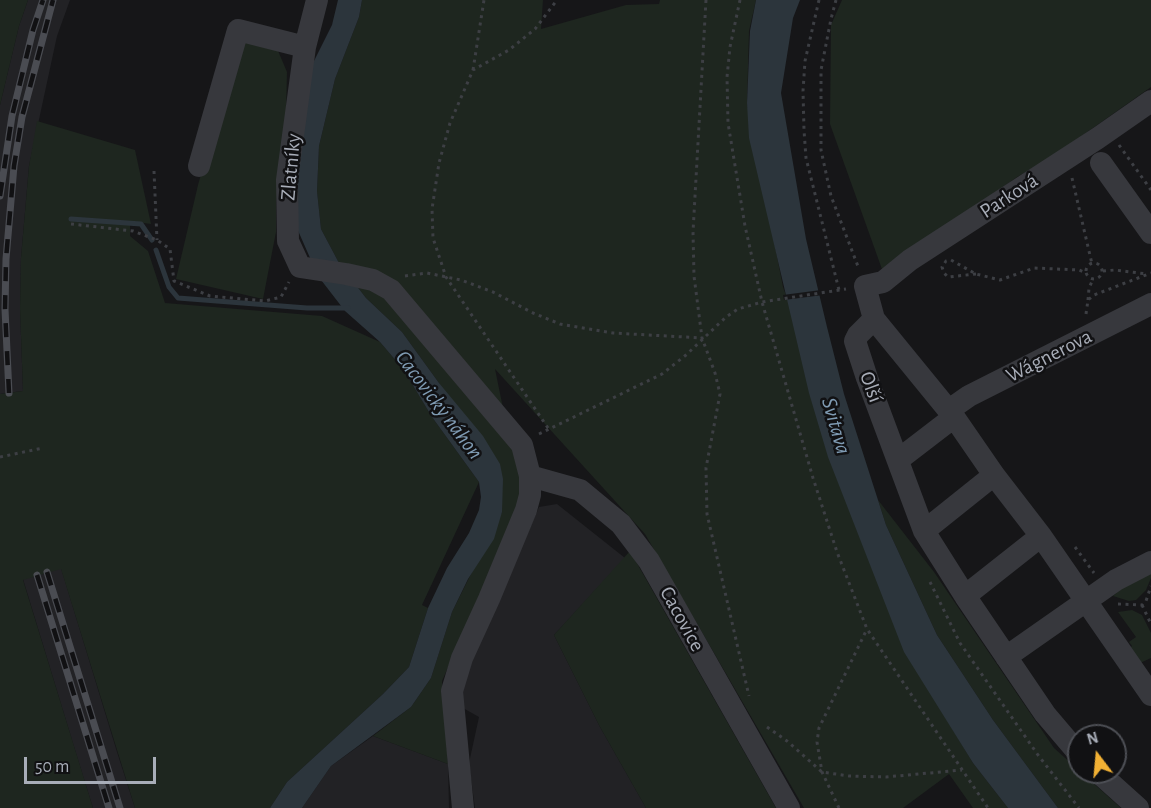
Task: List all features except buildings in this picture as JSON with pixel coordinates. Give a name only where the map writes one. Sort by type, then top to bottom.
[{"type":"street","name":"Zlatníky","points":[[309,268],[288,241],[287,180],[305,47],[317,0]]},
{"type":"street","points":[[199,166],[238,30],[305,47]]},
{"type":"street","name":"Parková","points":[[865,286],[883,282],[910,260],[1068,158],[1151,101]]},
{"type":"street","points":[[1101,163],[1151,233]]},
{"type":"street","points":[[309,268],[373,280],[391,290],[522,445],[531,476],[526,510],[462,658],[452,692],[463,808]]},
{"type":"street","name":"Olší","points":[[865,286],[874,319],[951,413],[994,475],[1041,536],[1095,596],[1151,694]]},
{"type":"street","name":"Wágnerova","points":[[951,413],[969,396],[1151,304]]},
{"type":"street","name":"Olší","points":[[874,319],[855,341],[924,531],[1045,714],[1067,740]]},
{"type":"street","points":[[898,460],[951,413]]},
{"type":"street","points":[[924,531],[994,475]]},
{"type":"street","name":"Cacovice","points":[[531,476],[580,490],[621,524],[649,561],[746,721],[789,808]]},
{"type":"street","points":[[965,596],[1041,536]]},
{"type":"street","points":[[1006,657],[1116,580],[1151,562]]},
{"type":"street","points":[[1111,784],[1138,808]]},
{"type":"path","points":[[484,0],[473,70],[450,123],[439,163],[432,209],[433,238],[446,277],[548,428]]},
{"type":"path","points":[[473,70],[509,50],[535,29],[557,0]]},
{"type":"path","points":[[706,0],[693,232],[694,276],[702,338],[716,373],[720,394],[706,468],[707,514],[750,699]]},
{"type":"path","points":[[740,0],[730,48],[727,77],[728,123],[745,226],[762,302],[813,478],[837,552],[867,629],[988,808]]},
{"type":"path","points":[[819,0],[805,61],[804,130],[806,158],[839,290]]},
{"type":"path","points":[[836,0],[821,70],[821,150],[831,196],[865,286]]},
{"type":"path","points":[[1116,141],[1151,190]]},
{"type":"path","points":[[1068,158],[1092,264]]},
{"type":"path","points":[[154,171],[157,240]]},
{"type":"path","points":[[71,224],[133,231],[157,240],[170,249],[174,281],[210,296],[265,301],[281,297],[309,268]]},
{"type":"path","points":[[976,274],[948,277],[942,267],[946,261],[951,260],[976,274],[1000,280],[1034,268],[1079,270],[1093,279]]},
{"type":"path","points":[[1092,264],[1100,266],[1102,271]]},
{"type":"path","points":[[1086,273],[1086,269],[1092,264]]},
{"type":"path","points":[[1102,271],[1115,270],[1150,274]]},
{"type":"path","points":[[1090,335],[1089,288],[1093,279],[1099,277],[1102,271]]},
{"type":"path","points":[[373,280],[427,273],[461,280],[493,291],[533,313],[560,324],[613,333],[702,338]]},
{"type":"path","points":[[1088,300],[1094,295],[1150,274]]},
{"type":"path","points":[[522,445],[548,428],[662,374],[732,313],[762,302],[828,292]]},
{"type":"path","points":[[0,458],[43,448]]},
{"type":"path","points":[[1072,543],[1095,596],[1108,597],[1124,606],[1142,605],[1146,601],[1151,586]]},
{"type":"path","points":[[929,580],[960,643],[1078,808]]},
{"type":"path","points":[[1142,605],[1151,624]]},
{"type":"path","points":[[839,808],[822,772],[818,742],[819,728],[867,629]]},
{"type":"path","points":[[746,721],[759,723],[787,741],[822,772],[849,776],[886,777],[962,770]]},
{"type":"shaded area","points":[[0,0],[28,0],[19,26],[0,105]]},
{"type":"shaded area","points":[[28,0],[70,0],[57,36],[29,166],[21,258],[23,391],[0,394],[0,105],[19,26]]},
{"type":"shaded area","points":[[362,0],[543,0],[541,29],[626,5],[659,4],[660,0],[756,0],[749,31],[747,103],[783,287],[926,685],[973,763],[1008,808],[973,808],[949,774],[903,808],[804,808],[645,534],[495,369],[510,442],[519,458],[520,504],[442,681],[448,764],[373,736],[411,707],[431,678],[452,612],[502,512],[439,383],[402,332],[366,298],[339,263],[321,229],[317,191],[319,146],[335,79],[359,17]]},
{"type":"shaded area","points":[[842,0],[1151,0],[1151,87],[1049,159],[1017,177],[883,272],[830,124],[831,25]]},
{"type":"shaded area","points":[[245,42],[276,46],[287,72],[286,114],[276,203],[276,232],[263,299],[176,279],[198,185],[222,99]]},
{"type":"shaded area","points":[[37,121],[135,150],[151,224],[130,221],[130,236],[148,251],[165,303],[322,316],[380,342],[403,369],[432,417],[479,482],[422,605],[428,608],[409,667],[383,694],[287,782],[270,808],[135,808],[61,569],[23,580],[93,808],[0,808],[0,394],[23,391],[21,258],[29,166]]},
{"type":"shaded area","points":[[878,500],[934,572],[1054,748],[1067,760],[1067,784],[1094,784],[1121,808],[1058,808],[993,720],[937,635],[886,525]]},
{"type":"shaded area","points":[[557,504],[625,558],[554,635],[600,727],[646,808],[475,808],[469,763],[479,717],[463,708],[460,688],[539,507]]},
{"type":"shaded area","points":[[630,551],[776,808],[646,808],[600,727],[554,635]]},
{"type":"shaded area","points":[[61,568],[135,808],[93,808],[79,763],[23,579]]},
{"type":"shaded area","points":[[1151,571],[1146,590],[1136,600],[1129,601],[1113,596],[1124,586]]},
{"type":"shaded area","points":[[1132,610],[1142,615],[1151,633],[1151,658],[1138,664],[1128,649],[1132,646],[1129,642],[1136,637],[1118,612]]},
{"type":"shaded area","points":[[373,736],[448,764],[449,808],[302,808],[331,766]]},
{"type":"water","name":"Cacovický náhon","points":[[338,0],[362,0],[359,17],[335,79],[319,146],[317,191],[321,229],[339,263],[366,298],[402,332],[439,383],[483,436],[500,464],[503,479],[502,512],[494,539],[468,579],[452,612],[431,678],[411,707],[331,766],[302,808],[270,808],[287,782],[383,694],[409,667],[428,608],[447,568],[469,533],[479,510],[481,497],[479,482],[432,417],[403,369],[380,342],[345,311],[318,276],[296,226],[291,186],[311,67],[332,25]]},
{"type":"water","name":"Svitava","points":[[756,0],[800,0],[793,18],[781,93],[806,239],[827,327],[844,394],[886,525],[937,635],[993,720],[1058,808],[1008,808],[973,763],[904,652],[828,457],[809,393],[749,138],[747,103],[750,31]]},
{"type":"pier","points":[[821,290],[823,295],[784,300],[783,295]]},
{"type":"waterway","points":[[71,219],[141,224],[152,240]]},
{"type":"waterway","points":[[156,250],[169,287],[178,298],[307,308],[348,308]]},
{"type":"railway","points":[[0,196],[12,116],[33,30],[43,0]]},
{"type":"railway","points":[[9,393],[5,309],[6,259],[14,166],[22,117],[53,0]]},
{"type":"railway","points":[[47,572],[120,808]]},
{"type":"railway","points":[[37,575],[109,808]]}]
